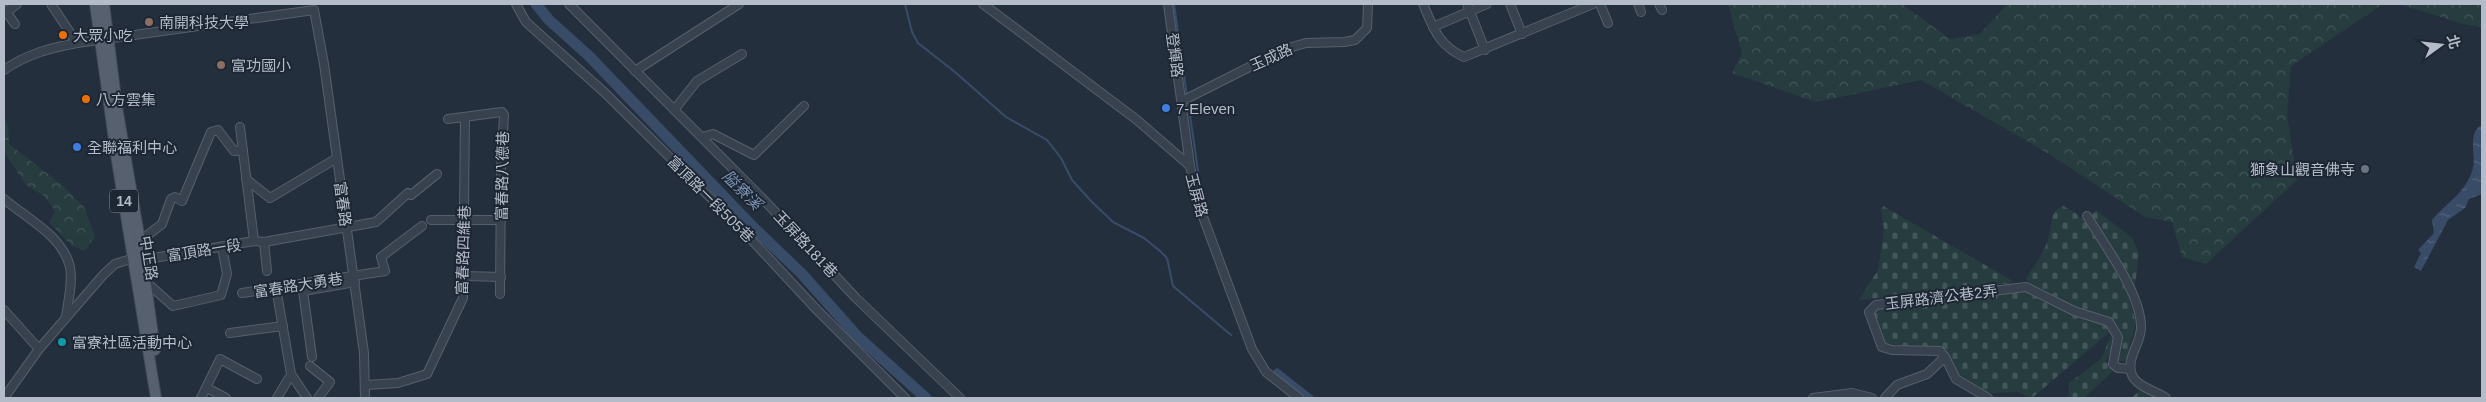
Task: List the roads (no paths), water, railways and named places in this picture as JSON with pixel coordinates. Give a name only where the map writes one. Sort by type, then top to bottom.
[{"type":"main road","name":"中正路","points":[[95,4],[140,241],[138,259],[145,281],[163,398]]},
{"type":"main road","name":"中正路","points":[[104,4],[103,39],[138,259],[156,398]]},
{"type":"street","points":[[15,24],[4,12],[17,4]]},
{"type":"street","points":[[51,4],[77,43]]},
{"type":"street","name":"富頂路一段505巷","points":[[516,4],[526,22],[612,100],[735,222],[836,330],[905,398]]},
{"type":"street","name":"玉屏路181巷","points":[[569,4],[702,137],[856,298],[960,398]]},
{"type":"street","points":[[635,71],[739,4]]},
{"type":"street","name":"玉屏路","points":[[983,4],[1137,120],[1190,166],[1199,206],[1252,350],[1266,372],[1299,398]]},
{"type":"street","name":"登輝路","points":[[1168,4],[1190,166]]},
{"type":"street","name":"玉成路","points":[[1182,101],[1285,49],[1306,44],[1355,40],[1367,28],[1368,4]]},
{"type":"street","points":[[1423,4],[1440,40],[1448,50],[1464,57],[1485,50],[1583,6],[1593,4]]},
{"type":"street","points":[[1433,27],[1469,7],[1487,4]]},
{"type":"street","points":[[1510,4],[1522,34]]},
{"type":"street","points":[[1600,4],[1608,23]]},
{"type":"street","points":[[1469,7],[1485,50]]},
{"type":"street","name":"富春路","points":[[103,39],[314,10],[354,279],[366,385],[365,398]]},
{"type":"street","points":[[4,70],[43,49],[103,39]]},
{"type":"street","points":[[674,110],[697,81],[742,54]]},
{"type":"street","points":[[702,137],[713,134],[754,155],[804,106]]},
{"type":"street","name":"富春路八德巷","points":[[448,119],[502,112],[504,115],[501,170],[500,294]]},
{"type":"street","name":"富春路四維巷","points":[[366,385],[398,383],[428,374],[463,298],[465,276],[465,117]]},
{"type":"street","points":[[240,127],[254,241]]},
{"type":"street","points":[[140,241],[162,224],[171,199],[175,197],[182,201],[211,132],[218,130],[234,151],[243,150]]},
{"type":"street","points":[[246,179],[270,198],[337,158]]},
{"type":"street","name":"富頂路一段","points":[[4,398],[39,348],[115,264],[254,241],[264,242],[376,222],[408,193],[410,196],[437,174]]},
{"type":"street","points":[[4,199],[52,238],[65,254],[70,268],[66,317]]},
{"type":"street","points":[[2087,216],[2132,292],[2140,318],[2141,335],[2130,369],[2138,382],[2166,398]]},
{"type":"street","points":[[431,220],[501,220]]},
{"type":"street","points":[[312,357],[303,292],[385,271],[381,264],[381,257],[422,226]]},
{"type":"street","points":[[264,242],[267,271]]},
{"type":"street","points":[[145,281],[173,306],[221,296],[227,274],[222,247]]},
{"type":"street","points":[[465,276],[501,277]]},
{"type":"street","name":"富春路大勇巷","points":[[242,293],[354,279]]},
{"type":"street","name":"玉屏路濟公巷2弄","points":[[1945,357],[1940,351],[1892,350],[1882,347],[1869,312],[1876,305],[2026,287],[2074,311],[2108,322],[2118,337],[2113,364],[2118,368],[2130,369]]},
{"type":"street","points":[[276,288],[291,374],[307,398]]},
{"type":"street","points":[[4,310],[39,348]]},
{"type":"street","points":[[230,333],[283,326]]},
{"type":"street","points":[[1885,398],[1897,385],[1927,374],[1945,357],[1956,379],[1988,398]]},
{"type":"street","points":[[201,398],[220,359],[257,379]]},
{"type":"street","points":[[310,366],[330,382],[318,398]]},
{"type":"street","points":[[277,398],[288,378]]},
{"type":"street","points":[[207,388],[226,398]]},
{"type":"street","points":[[1812,398],[1852,393],[1872,398]]},
{"type":"water","points":[[2482,125],[2482,194],[2469,199],[2465,208],[2448,220],[2421,271],[2414,267],[2421,253],[2418,250],[2434,233],[2432,220],[2466,184],[2474,163],[2473,138],[2477,128]]},
{"type":"waterway","name":"隘寮溪","points":[[536,4],[549,20],[589,56],[755,229],[802,274],[857,336],[926,398]]},
{"type":"waterway","points":[[905,4],[912,32],[918,43],[955,72],[1006,117],[1047,140],[1061,158],[1072,180],[1091,201],[1113,222],[1144,238],[1160,251],[1167,258],[1173,286],[1231,335]]},
{"type":"waterway","points":[[1174,4],[1187,96]]},
{"type":"waterway","points":[[1188,101],[1199,178]]},
{"type":"waterway","points":[[1277,372],[1310,398]]},
{"type":"place","name":"南開科技大學","points":[[149,22]]},
{"type":"place","name":"大眾小吃","points":[[63,35]]},
{"type":"place","name":"富功國小","points":[[221,65]]},
{"type":"place","name":"八方雲集","points":[[86,99]]},
{"type":"place","name":"7-Eleven","points":[[1166,108]]},
{"type":"place","name":"全聯福利中心","points":[[77,147]]},
{"type":"place","name":"獅象山觀音佛寺","points":[[2365,169]]},
{"type":"place","name":"富寮社區活動中心","points":[[62,342]]}]
